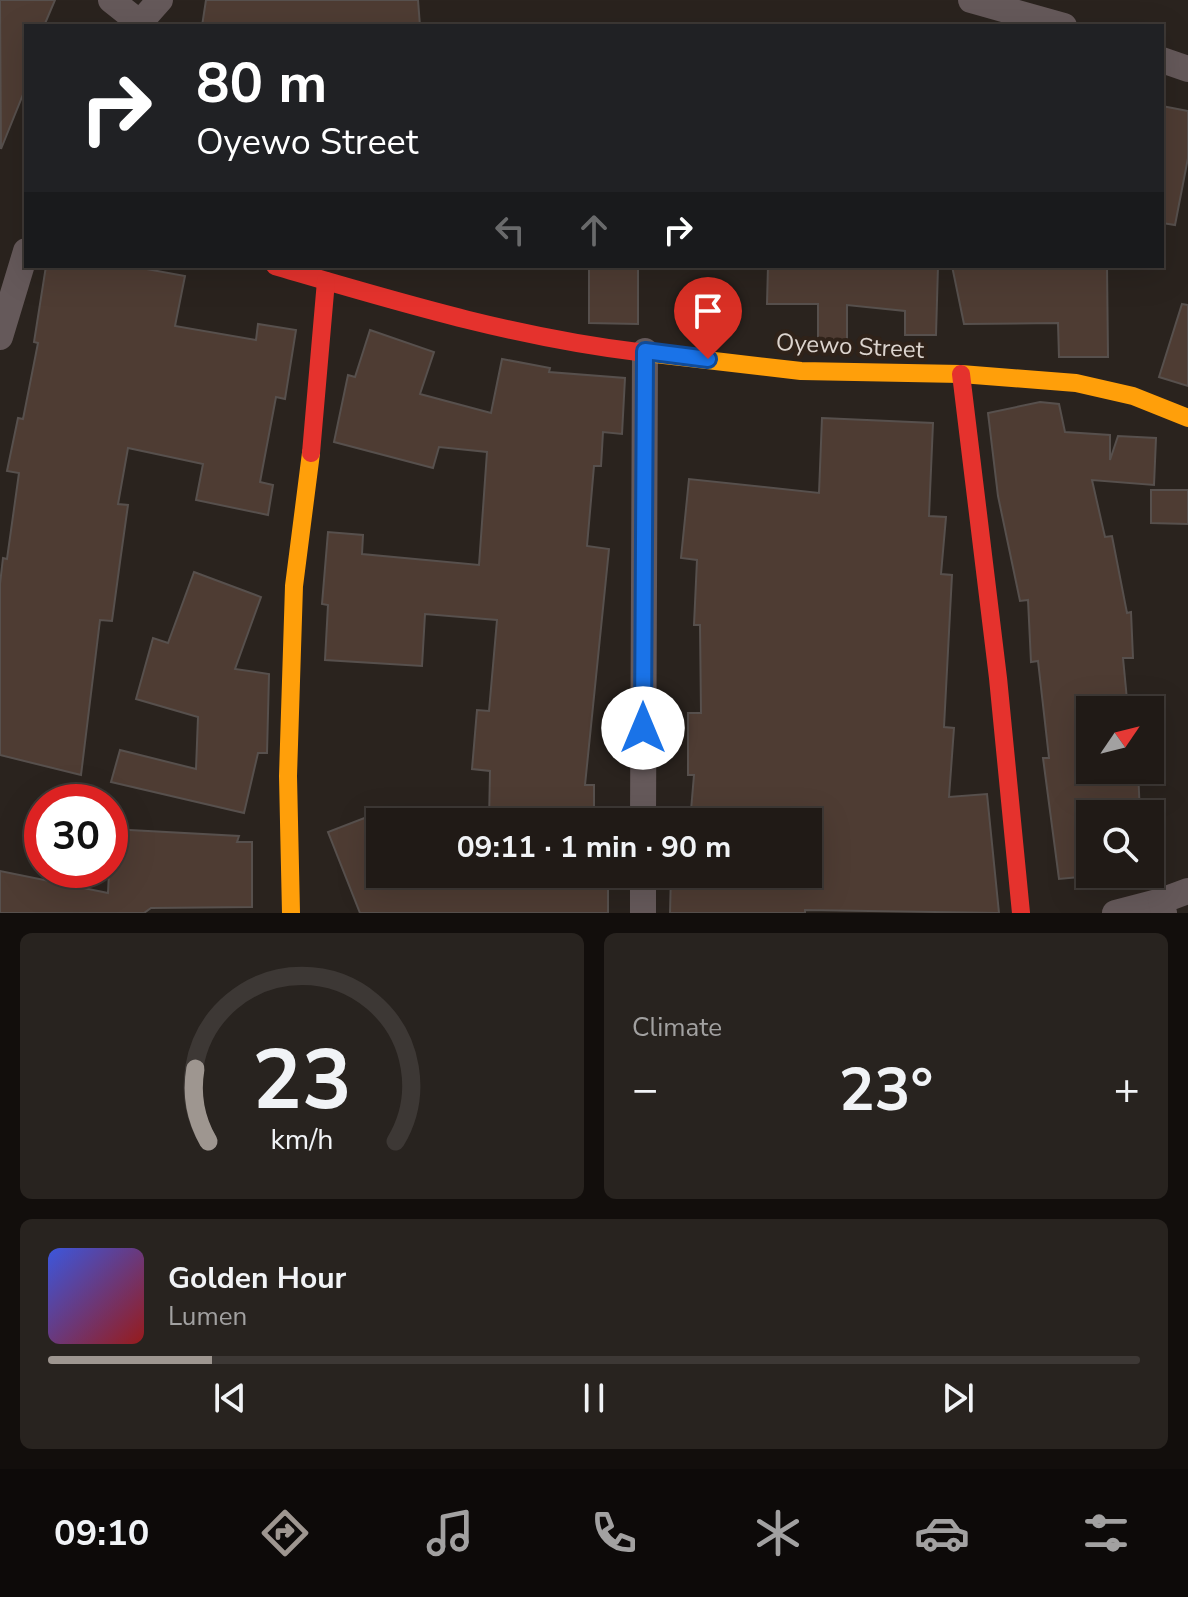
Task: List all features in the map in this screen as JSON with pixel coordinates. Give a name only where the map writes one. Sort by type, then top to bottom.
[{"type":"street","points":[[111,0],[138,24],[160,0]]},
{"type":"street","points":[[971,0],[1057,24]]},
{"type":"street","points":[[1164,61],[1188,69]]},
{"type":"street","points":[[0,337],[24,258]]},
{"type":"street","name":"Oyewo Street","points":[[282,268],[464,321],[563,343],[801,371],[1046,379],[1103,388],[1188,418]]},
{"type":"street","points":[[291,913],[288,776],[294,586],[307,505],[326,281]]},
{"type":"street","points":[[643,808],[645,351]]},
{"type":"street","points":[[961,374],[998,678],[1021,913]]},
{"type":"street","points":[[643,888],[643,913]]},
{"type":"street","points":[[1115,913],[1163,907],[1188,891]]},
{"type":"building","points":[[0,0],[55,0],[45,24],[24,24],[24,92],[1,149]]},
{"type":"building","points":[[206,0],[418,0],[420,24],[202,24]]},
{"type":"building","points":[[1164,106],[1188,111],[1188,158],[1175,225],[1164,223]]},
{"type":"building","points":[[46,268],[141,268],[185,276],[175,326],[256,340],[258,324],[296,330],[285,399],[276,397],[260,482],[273,485],[268,515],[196,500],[203,464],[128,448],[118,504],[128,505],[112,621],[100,620],[81,775],[0,755],[0,584],[3,558],[7,559],[19,473],[7,471],[18,418],[23,419],[38,343],[34,342]]},
{"type":"building","points":[[589,268],[638,268],[638,324],[589,323]]},
{"type":"building","points":[[768,268],[938,268],[936,335],[905,335],[905,311],[847,305],[847,350],[818,349],[818,304],[767,304]]},
{"type":"building","points":[[952,268],[1107,268],[1108,357],[1059,357],[1058,323],[964,324]]},
{"type":"building","points":[[1182,304],[1188,305],[1188,386],[1159,377]]},
{"type":"building","points":[[370,330],[434,352],[420,394],[491,413],[502,359],[550,368],[549,372],[625,378],[622,434],[603,432],[601,466],[594,466],[587,546],[609,549],[585,785],[594,785],[594,808],[489,808],[490,771],[472,769],[477,710],[489,711],[497,620],[425,614],[422,666],[325,660],[328,605],[322,604],[328,532],[363,535],[362,554],[479,565],[487,452],[439,447],[433,468],[334,442],[348,375],[355,377]]},
{"type":"building","points":[[1040,402],[1059,404],[1065,432],[1110,435],[1110,460],[1118,436],[1156,438],[1154,485],[1092,480],[1105,537],[1112,536],[1127,613],[1131,612],[1133,658],[1123,658],[1127,696],[1076,696],[1076,784],[1139,784],[1139,800],[1076,800],[1076,877],[1059,879],[1043,758],[1049,758],[1038,661],[1031,662],[1028,600],[1020,601],[998,496],[988,413]]},
{"type":"building","points":[[822,418],[933,423],[929,516],[946,517],[941,574],[952,575],[944,727],[954,728],[949,797],[987,794],[999,913],[805,910],[805,913],[670,913],[671,888],[822,888],[822,808],[691,808],[694,775],[688,775],[688,713],[701,713],[700,625],[694,625],[697,560],[681,558],[689,479],[819,493]]},
{"type":"building","points":[[1151,490],[1188,490],[1188,524],[1151,523]]},
{"type":"building","points":[[194,572],[261,597],[235,669],[269,674],[267,753],[258,753],[244,813],[111,782],[120,750],[196,769],[198,717],[136,699],[153,638],[168,643]]},
{"type":"building","points":[[366,817],[366,888],[608,888],[608,913],[360,913],[328,832]]},
{"type":"building","points":[[128,830],[239,836],[237,842],[252,842],[252,907],[151,908],[144,913],[0,913],[0,871],[24,876],[24,888],[83,888],[108,893],[108,888],[128,888]]},
{"type":"traffic: slow","points":[[638,352],[801,371],[961,374],[1076,383],[1133,396],[1188,418]]},
{"type":"traffic: slow","points":[[291,913],[288,776],[294,586],[311,453]]},
{"type":"traffic: jam","points":[[282,268],[500,327],[638,352]]},
{"type":"traffic: jam","points":[[311,453],[326,281]]},
{"type":"traffic: jam","points":[[961,374],[998,678],[1021,913]]},
{"type":"route","points":[[643,728],[645,351],[708,359]]}]
